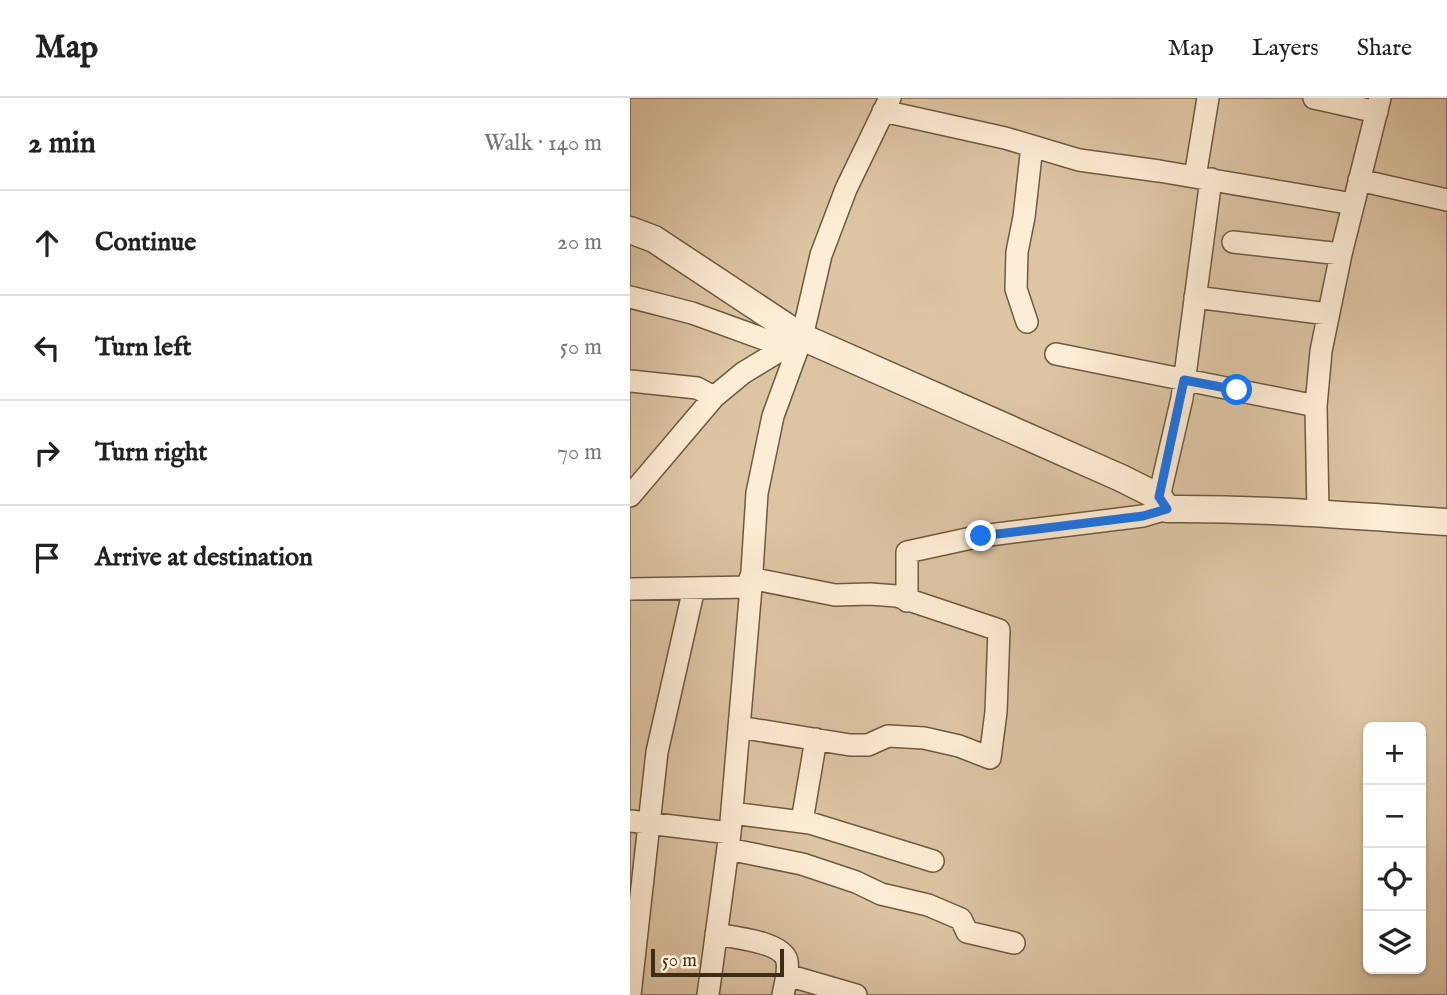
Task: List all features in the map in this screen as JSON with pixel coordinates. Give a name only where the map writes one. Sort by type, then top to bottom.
[{"type":"street","points":[[907,601],[907,552],[981,536],[1143,516],[1163,503],[1195,298],[1208,98]]},
{"type":"street","points":[[1314,98],[1379,105],[1341,254],[1321,351],[1316,406],[1318,513]]},
{"type":"street","points":[[708,995],[730,832],[760,480],[773,416],[821,255],[846,190],[886,104],[1079,160],[1353,204]]},
{"type":"street","points":[[1027,322],[1016,289],[1017,252],[1032,146]]},
{"type":"street","points":[[1359,180],[1447,200]]},
{"type":"street","points":[[630,230],[654,239],[794,342]]},
{"type":"street","points":[[1233,242],[1341,254]]},
{"type":"street","points":[[630,297],[794,342],[1108,472],[1163,503],[1212,509],[1447,522]]},
{"type":"street","points":[[1195,298],[1328,314]]},
{"type":"street","points":[[630,496],[714,397],[743,373],[794,342]]},
{"type":"street","points":[[1056,354],[1316,406]]},
{"type":"street","points":[[630,381],[697,388],[714,397]]},
{"type":"street","points":[[630,589],[694,588],[751,583],[835,595],[897,596],[999,630],[996,712],[990,758],[959,746],[924,738],[888,736],[868,745],[739,727]]},
{"type":"street","points":[[631,995],[639,822],[694,588]]},
{"type":"street","points":[[802,821],[816,739]]},
{"type":"street","points":[[639,822],[730,832],[802,821],[933,861]]},
{"type":"street","points":[[730,832],[802,864],[856,882],[881,894],[928,905],[961,919],[967,932],[1014,943]]},
{"type":"street","points":[[716,934],[767,944],[782,953],[787,959],[785,985],[856,995]]},
{"type":"shaded area","points":[[630,98],[1447,98],[1447,995],[630,995]]},
{"type":"route","points":[[981,536],[1143,516],[1167,509],[1159,497],[1184,380],[1237,390]]}]
